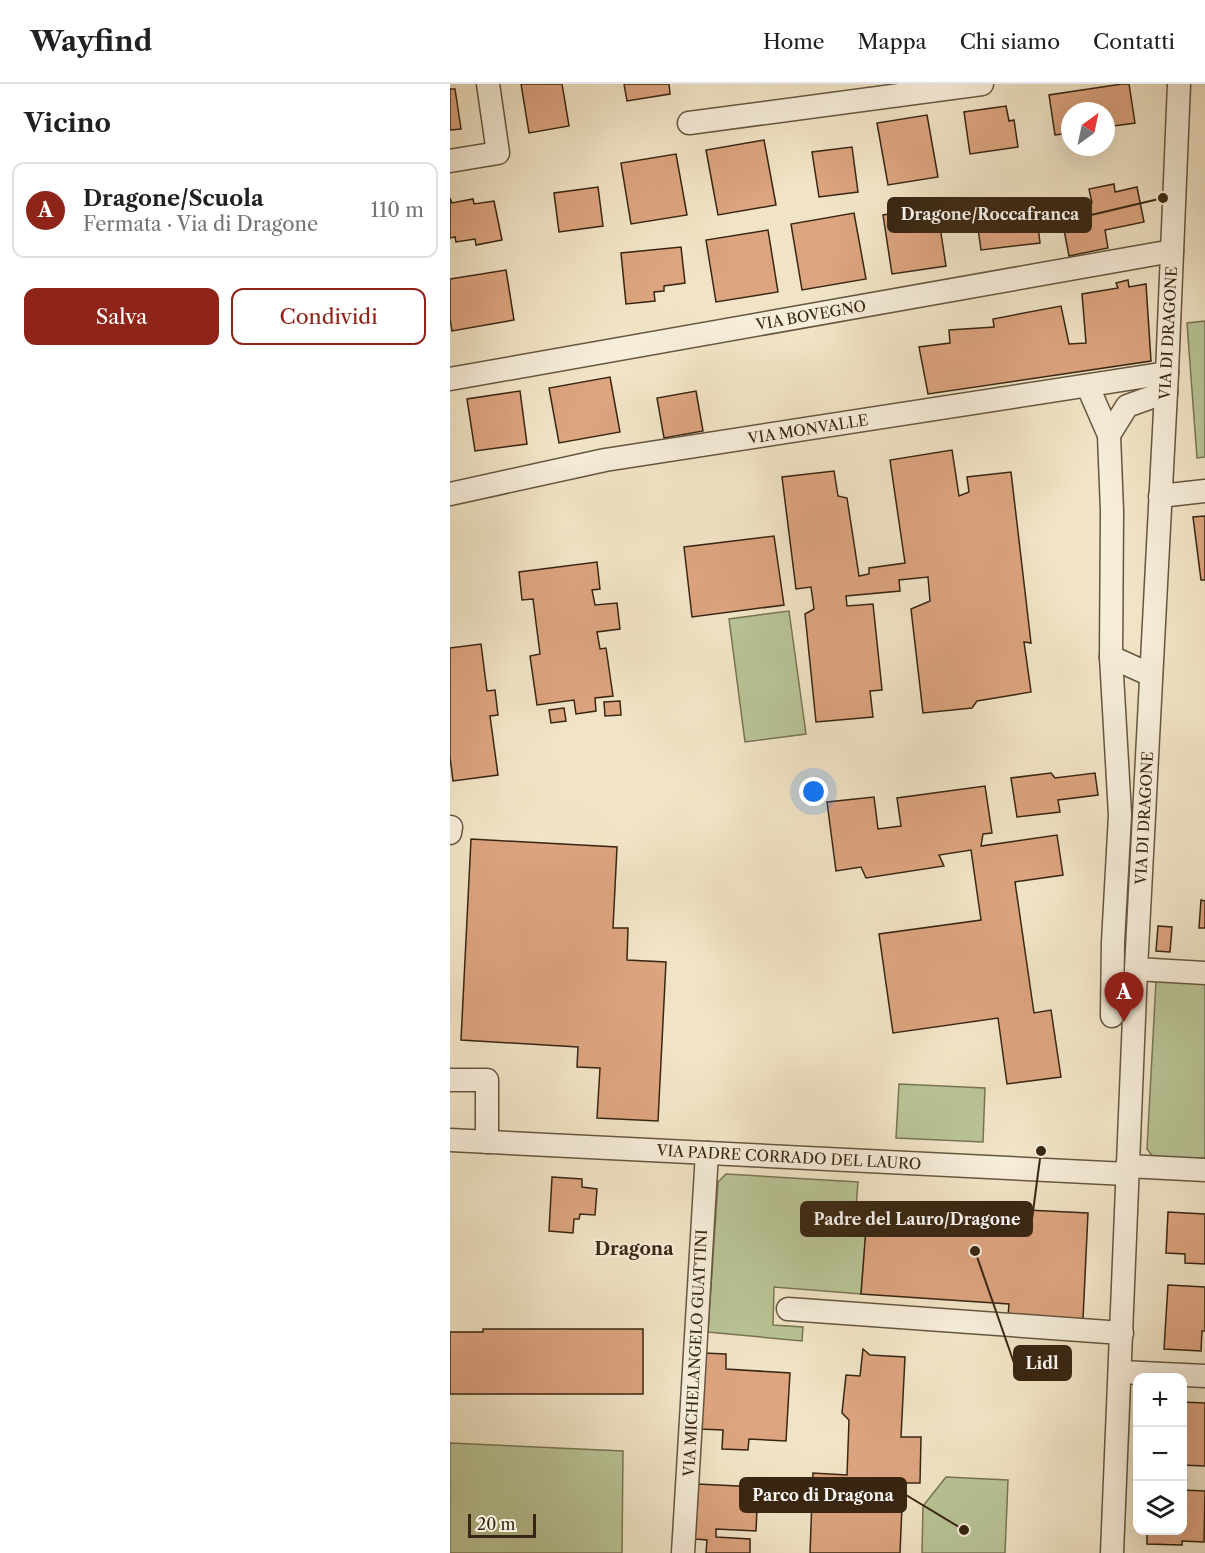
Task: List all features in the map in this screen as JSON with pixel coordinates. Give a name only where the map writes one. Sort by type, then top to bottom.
[{"type":"street","points":[[450,161],[498,153],[488,84]]},
{"type":"street","points":[[689,123],[982,84]]},
{"type":"street","name":"VIA DI DRAGONE","points":[[1112,1553],[1136,969],[1179,84]]},
{"type":"street","name":"VIA BOVEGNO","points":[[450,379],[1172,251]]},
{"type":"street","points":[[1109,435],[1127,406],[1166,382]]},
{"type":"street","name":"VIA MONVALLE","points":[[450,494],[605,460],[1088,387],[1166,382]]},
{"type":"street","points":[[1088,387],[1109,435],[1112,511],[1110,657],[1120,815],[1113,942],[1112,1016]]},
{"type":"street","points":[[1160,496],[1205,491]]},
{"type":"street","points":[[1110,657],[1151,675]]},
{"type":"street","points":[[450,833],[451,827]]},
{"type":"street","points":[[1113,942],[1138,929]]},
{"type":"street","points":[[1136,969],[1205,973]]},
{"type":"street","points":[[450,1080],[487,1080],[487,1142]]},
{"type":"street","name":"VIA PADRE CORRADO DEL LAURO","points":[[450,1140],[1127,1170],[1205,1170]]},
{"type":"street","name":"VIA MICHELANGELO GUATTINI","points":[[683,1553],[707,1153]]},
{"type":"street","points":[[788,1309],[1122,1333]]},
{"type":"street","points":[[1121,1372],[1205,1376]]},
{"type":"green space","points":[[1205,321],[1205,457],[1197,458],[1187,323]]},
{"type":"green space","points":[[789,611],[806,734],[745,742],[729,619]]},
{"type":"green space","points":[[1156,981],[1205,981],[1205,1158],[1154,1158],[1147,1149]]},
{"type":"green space","points":[[899,1084],[985,1088],[983,1142],[896,1138]]},
{"type":"green space","points":[[726,1174],[858,1182],[856,1208],[868,1208],[861,1294],[774,1287],[773,1325],[803,1327],[802,1341],[708,1332],[718,1182]]},
{"type":"green space","points":[[450,1443],[623,1451],[622,1553],[450,1553]]},
{"type":"green space","points":[[946,1477],[1008,1480],[1005,1553],[922,1553],[923,1506]]},
{"type":"building","points":[[521,84],[562,84],[569,126],[529,133]]},
{"type":"building","points":[[624,84],[669,84],[670,94],[627,101]]},
{"type":"building","points":[[1129,84],[1135,123],[1115,126],[1115,102],[1061,102],[1061,134],[1055,135],[1049,95]]},
{"type":"building","points":[[450,89],[455,89],[461,129],[450,130]]},
{"type":"building","points":[[1006,106],[1009,121],[1014,120],[1018,147],[970,154],[964,112]]},
{"type":"building","points":[[927,115],[938,177],[888,185],[877,123]]},
{"type":"building","points":[[764,140],[776,205],[718,215],[706,150]]},
{"type":"building","points":[[852,147],[858,192],[819,197],[812,152]]},
{"type":"building","points":[[676,154],[687,215],[631,224],[621,163]]},
{"type":"building","points":[[1114,184],[1115,192],[1137,187],[1144,222],[1105,230],[1108,248],[1069,256],[1060,209],[1092,203],[1089,189]]},
{"type":"building","points":[[598,187],[603,226],[559,232],[554,193]]},
{"type":"building","points":[[450,198],[452,203],[473,199],[474,204],[494,201],[502,240],[476,245],[475,239],[456,242],[455,237],[450,238]]},
{"type":"building","points":[[1035,200],[1040,243],[981,250],[975,207]]},
{"type":"building","points":[[937,207],[946,266],[892,274],[883,215]]},
{"type":"building","points":[[854,213],[866,279],[802,290],[791,224]]},
{"type":"building","points":[[768,230],[778,292],[716,302],[706,240]]},
{"type":"building","points":[[681,247],[685,283],[664,286],[664,291],[654,292],[655,301],[626,304],[621,253]]},
{"type":"building","points":[[506,270],[514,320],[452,331],[450,279]]},
{"type":"building","points":[[1128,280],[1129,287],[1146,284],[1151,361],[928,394],[919,347],[950,343],[949,330],[994,327],[993,319],[1061,306],[1069,344],[1086,343],[1082,294],[1118,288],[1116,283]]},
{"type":"building","points":[[610,377],[620,432],[559,443],[549,388]]},
{"type":"building","points":[[520,391],[527,444],[475,451],[467,399]]},
{"type":"building","points":[[696,391],[703,431],[664,438],[657,398]]},
{"type":"building","points":[[952,450],[959,496],[969,492],[967,477],[1011,472],[1031,643],[1024,642],[1031,692],[977,701],[972,708],[923,713],[911,609],[930,601],[928,577],[899,580],[900,591],[846,596],[847,606],[873,604],[882,690],[870,691],[873,717],[816,722],[805,614],[814,609],[811,587],[796,589],[782,477],[834,471],[838,496],[847,498],[859,576],[869,574],[869,568],[905,563],[890,460]]},
{"type":"building","points":[[1205,516],[1205,580],[1201,580],[1193,517]]},
{"type":"building","points":[[774,536],[784,605],[692,617],[684,547]]},
{"type":"building","points":[[597,562],[600,589],[592,590],[595,605],[617,603],[620,629],[597,632],[600,649],[606,648],[613,696],[595,698],[596,711],[576,714],[574,700],[537,705],[530,656],[540,654],[533,599],[522,600],[519,572]]},
{"type":"building","points":[[481,644],[487,691],[495,690],[498,715],[490,716],[498,775],[453,781],[450,757],[450,648]]},
{"type":"building","points":[[620,701],[621,715],[605,716],[604,702]]},
{"type":"building","points":[[564,708],[566,721],[551,723],[549,710]]},
{"type":"building","points":[[1051,773],[1055,778],[1095,773],[1098,795],[1058,800],[1060,812],[1017,817],[1011,778]]},
{"type":"building","points":[[985,786],[992,833],[983,834],[981,846],[1057,835],[1063,875],[1015,882],[1034,1013],[1051,1010],[1061,1077],[1007,1084],[998,1018],[893,1033],[879,934],[981,920],[971,850],[939,855],[944,866],[866,878],[861,867],[836,871],[827,802],[874,797],[878,829],[901,826],[897,798]]},
{"type":"building","points":[[471,839],[617,847],[613,928],[628,928],[627,960],[666,962],[658,1121],[597,1118],[600,1068],[577,1067],[578,1047],[461,1040]]},
{"type":"building","points":[[1201,900],[1205,901],[1205,928],[1199,928]]},
{"type":"building","points":[[1158,926],[1172,927],[1170,952],[1156,951]]},
{"type":"building","points":[[552,1177],[582,1179],[582,1187],[597,1189],[595,1215],[580,1214],[579,1219],[574,1219],[573,1233],[549,1231]]},
{"type":"building","points":[[868,1202],[1088,1213],[1083,1319],[1008,1316],[1009,1304],[861,1294]]},
{"type":"building","points":[[1168,1212],[1205,1214],[1205,1264],[1185,1263],[1185,1254],[1166,1253]]},
{"type":"building","points":[[1168,1285],[1205,1287],[1205,1331],[1202,1331],[1201,1351],[1164,1349]]},
{"type":"building","points":[[483,1329],[643,1329],[643,1394],[450,1394],[450,1332],[483,1332]]},
{"type":"building","points":[[863,1349],[870,1355],[905,1357],[901,1437],[921,1437],[920,1483],[903,1483],[900,1553],[810,1553],[813,1473],[847,1475],[849,1420],[842,1413],[846,1375],[860,1376]]},
{"type":"building","points":[[703,1353],[726,1354],[726,1369],[790,1373],[786,1441],[749,1439],[748,1450],[722,1449],[723,1430],[699,1429]]},
{"type":"building","points":[[1187,1402],[1205,1403],[1205,1466],[1187,1465]]},
{"type":"building","points":[[697,1484],[758,1487],[756,1531],[716,1529],[716,1537],[750,1539],[750,1553],[706,1553],[707,1540],[695,1539]]},
{"type":"building","points":[[1187,1490],[1205,1491],[1204,1542],[1182,1541],[1182,1545],[1147,1544],[1147,1535],[1187,1535]]},
{"type":"place","name":"Dragone/Roccafranca","points":[[1163,198]]},
{"type":"place","name":"Dragone/Scuola","points":[[1124,1022]]},
{"type":"place","name":"Padre del Lauro/Dragone","points":[[1041,1151]]},
{"type":"place","name":"Lidl","points":[[975,1251]]},
{"type":"place","name":"Parco di Dragona","points":[[964,1530]]},
{"type":"district","name":"Dragona","points":[[634,1249]]}]
